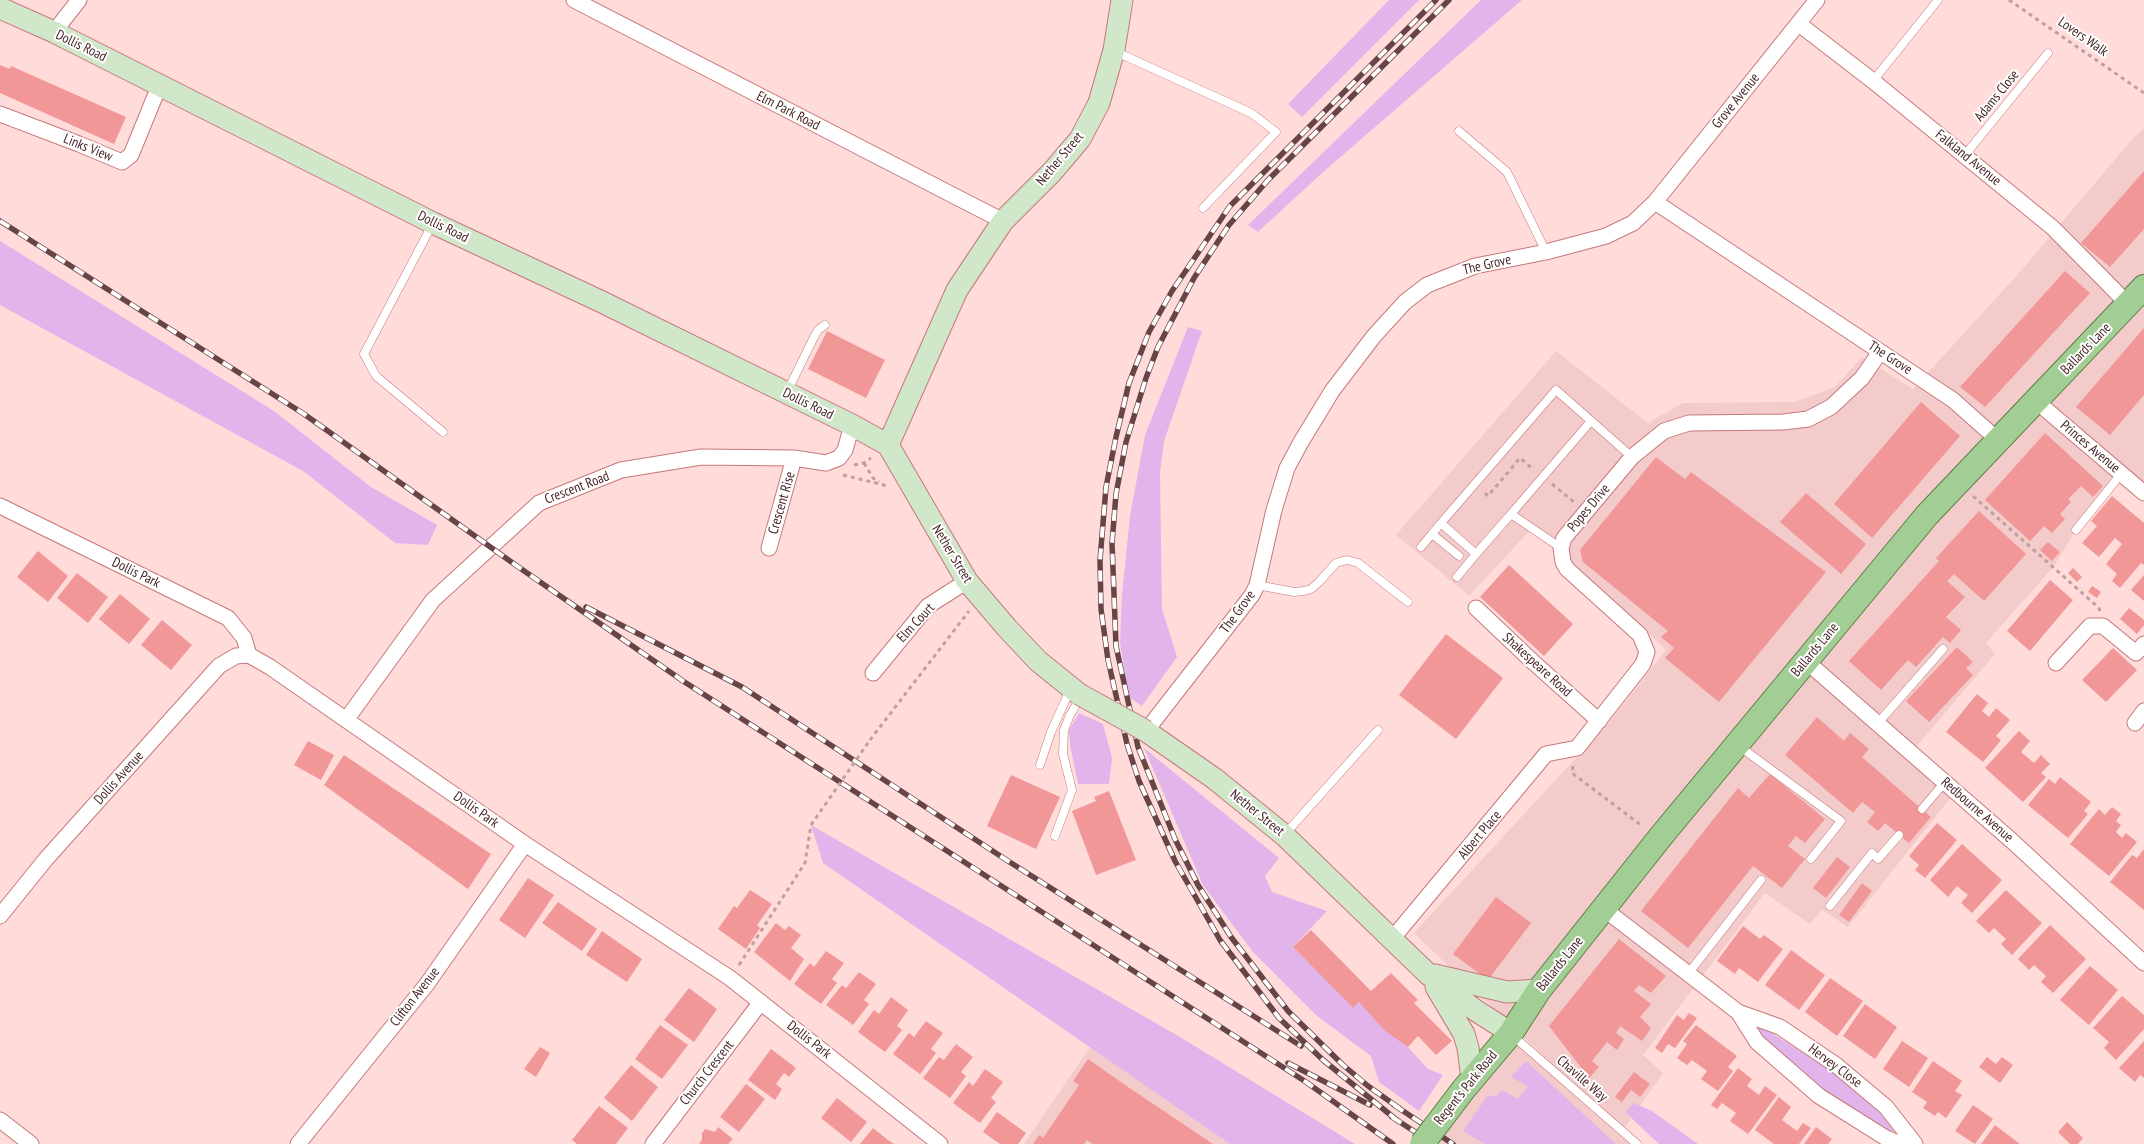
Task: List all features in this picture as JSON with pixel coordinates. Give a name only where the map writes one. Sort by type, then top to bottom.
[{"type":"main road","name":"Nether Street","points":[[1122,0],[1114,50],[1098,103],[1080,139],[1052,172],[1002,221],[957,290],[888,445],[974,589],[1038,661],[1078,692],[1146,731],[1215,779],[1284,835],[1428,974],[1475,1010],[1511,1033]]},
{"type":"main road","name":"Dollis Road","points":[[0,8],[160,84],[433,222],[600,301],[888,445]]},
{"type":"main road","name":"Ballards Lane","points":[[1511,1033],[1539,990],[1662,836],[1927,515],[2144,288]]},
{"type":"main road","name":"Nether Street","points":[[1428,974],[1464,1034],[1468,1048],[1468,1084]]},
{"type":"main road","points":[[1428,974],[1507,992],[1539,990]]},
{"type":"main road","name":"Regent's Park Road","points":[[1422,1144],[1468,1084],[1511,1033]]},
{"type":"street","points":[[54,32],[79,0]]},
{"type":"street","name":"Elm Park Road","points":[[574,0],[1002,221]]},
{"type":"street","name":"Grove Avenue","points":[[1655,202],[1817,0]]},
{"type":"street","name":"Falkland Avenue","points":[[1799,24],[1874,81],[2053,228],[2128,304]]},
{"type":"street","name":"Links View","points":[[0,114],[122,162],[130,155],[160,84]]},
{"type":"street","name":"The Grove","points":[[1146,731],[1252,595],[1257,586],[1274,510],[1288,468],[1301,442],[1332,391],[1380,329],[1405,302],[1427,285],[1475,266],[1546,252],[1606,236],[1633,224],[1655,202],[1953,400],[1998,440]]},
{"type":"street","name":"Popes Drive","points":[[1577,748],[1643,664],[1647,652],[1640,634],[1568,569],[1563,562],[1561,548],[1564,538],[1632,457],[1664,431],[1689,423],[1783,422],[1808,419],[1831,407],[1862,378],[1880,352]]},
{"type":"street","name":"Princes Avenue","points":[[2036,401],[2144,493]]},
{"type":"street","points":[[826,463],[839,458],[846,450],[852,426]]},
{"type":"street","name":"Crescent Road","points":[[346,720],[433,600],[539,503],[621,470],[701,457],[794,458],[826,463]]},
{"type":"street","name":"Crescent Rise","points":[[769,548],[794,458]]},
{"type":"street","name":"Dollis Park","points":[[0,506],[228,618],[244,638],[248,655],[270,666],[525,844],[730,978],[940,1144]]},
{"type":"street","name":"Elm Court","points":[[873,673],[928,606],[974,589]]},
{"type":"street","name":"Shakespeare Road","points":[[1476,608],[1532,662],[1599,721]]},
{"type":"street","points":[[2056,664],[2090,626],[2103,626],[2141,652]]},
{"type":"street","name":"Dollis Avenue","points":[[0,916],[46,859],[218,666],[236,656],[248,655]]},
{"type":"street","name":"Redbourne Avenue","points":[[1806,661],[2012,841],[2144,963]]},
{"type":"street","name":"Albert Place","points":[[1392,939],[1546,754],[1577,748]]},
{"type":"street","name":"Clifton Avenue","points":[[298,1144],[427,984],[525,844]]},
{"type":"street","name":"Hervey Close","points":[[1604,910],[1738,1012],[1780,1027],[1836,1065],[1886,1107],[1915,1144]]},
{"type":"street","name":"Church Crescent","points":[[653,1144],[762,1002]]},
{"type":"street","name":"Hervey Close","points":[[1738,1012],[1757,1042],[1819,1096],[1886,1138],[1900,1144]]},
{"type":"street","points":[[0,1120],[31,1144]]},
{"type":"lane","points":[[1874,81],[1938,0]]},
{"type":"lane","points":[[1114,50],[1251,114],[1276,132],[1203,208]]},
{"type":"lane","name":"Adams Close","points":[[1965,155],[2048,53]]},
{"type":"lane","points":[[1459,131],[1507,172],[1546,252]]},
{"type":"lane","points":[[433,222],[364,354],[376,376],[443,432]]},
{"type":"lane","points":[[786,394],[814,337],[818,330],[825,325]]},
{"type":"lane","points":[[1421,547],[1556,390],[1632,457]]},
{"type":"lane","points":[[1457,577],[1591,421]]},
{"type":"lane","points":[[2076,530],[2121,474]]},
{"type":"lane","points":[[1511,514],[1561,548]]},
{"type":"lane","points":[[1441,523],[1476,554]]},
{"type":"lane","points":[[1432,534],[1459,556]]},
{"type":"lane","points":[[1257,586],[1294,592],[1311,589],[1336,563],[1347,560],[1358,563],[1408,602]]},
{"type":"lane","points":[[1878,723],[1944,649]]},
{"type":"lane","points":[[1040,765],[1051,732],[1078,692]]},
{"type":"lane","points":[[1055,836],[1072,790],[1063,754],[1064,730],[1078,692]]},
{"type":"lane","points":[[1284,835],[1378,730]]},
{"type":"lane","points":[[1737,744],[1841,821],[1811,859]]},
{"type":"lane","points":[[1922,809],[1945,782]]},
{"type":"lane","points":[[1830,906],[1872,853],[1878,859],[1899,835]]},
{"type":"lane","points":[[1688,974],[1761,880]]},
{"type":"lane","name":"Chaville Way","points":[[1511,1033],[1637,1144]]},
{"type":"path","name":"Lovers Walk","points":[[2009,0],[2144,93]]},
{"type":"path","points":[[826,463],[842,475],[880,483],[900,490],[921,502]]},
{"type":"path","points":[[864,463],[873,478],[880,483]]},
{"type":"path","points":[[1957,483],[2099,608],[2103,626]]},
{"type":"path","points":[[730,978],[805,863],[811,825],[974,589]]},
{"type":"path","points":[[1577,748],[1572,773],[1640,826],[1662,836]]},
{"type":"shaded area","points":[[1389,0],[1419,0],[1302,117],[1288,104]]},
{"type":"shaded area","points":[[1481,0],[1522,0],[1322,173],[1258,232],[1248,225]]},
{"type":"shaded area","points":[[2144,128],[2144,493],[2122,474],[2076,530],[2054,566],[1986,643],[1995,654],[1912,752],[1955,792],[1848,927],[1822,910],[1810,924],[1765,893],[1643,1055],[1663,1073],[1623,1130],[1638,1144],[1422,1144],[1511,1033],[1610,1119],[1414,933],[1611,720],[1666,650],[1534,526],[1469,596],[1396,535],[1556,351],[1648,423],[1683,403],[1794,402],[1835,387],[1862,357],[1913,389],[2019,273],[2133,138]]},
{"type":"shaded area","points":[[0,241],[274,411],[371,487],[437,525],[428,545],[395,543],[303,471],[0,305]]},
{"type":"shaded area","points":[[1188,327],[1202,331],[1164,441],[1160,473],[1162,609],[1177,657],[1142,706],[1129,697],[1120,643],[1122,595],[1130,516],[1145,435]]},
{"type":"shaded area","points":[[1079,713],[1103,724],[1112,758],[1109,784],[1078,784],[1069,730]]},
{"type":"shaded area","points":[[1144,748],[1279,858],[1265,876],[1272,892],[1327,911],[1293,947],[1353,1008],[1359,1002],[1406,1045],[1428,1069],[1443,1075],[1419,1111],[1379,1082],[1371,1056],[1317,1016],[1253,952],[1203,885]]},
{"type":"shaded area","points":[[811,825],[1180,1037],[1355,1144],[1230,1144],[823,863]]},
{"type":"shaded area","points":[[1757,1024],[1839,1075],[1871,1101],[1895,1127],[1892,1134],[1833,1097],[1801,1073],[1753,1026]]},
{"type":"shaded area","points":[[1090,1047],[1230,1144],[1024,1144]]},
{"type":"shaded area","points":[[1526,1061],[1616,1144],[1484,1144],[1463,1131],[1488,1095],[1495,1097],[1502,1090],[1518,1099],[1528,1086],[1511,1077]]},
{"type":"shaded area","points":[[1634,1103],[1652,1111],[1698,1144],[1659,1144],[1625,1112]]},
{"type":"building","points":[[0,65],[10,69],[11,66],[126,117],[114,144],[0,93]]},
{"type":"building","points":[[2144,171],[2144,229],[2110,267],[2081,243]]},
{"type":"building","points":[[2065,271],[2090,293],[1985,407],[1960,387]]},
{"type":"building","points":[[2144,328],[2144,395],[2110,435],[2076,407]]},
{"type":"building","points":[[827,331],[885,360],[866,398],[808,369]]},
{"type":"building","points":[[1921,402],[1960,436],[1872,538],[1834,504]]},
{"type":"building","points":[[2045,433],[2103,486],[2093,497],[2081,486],[2068,499],[2071,502],[2060,514],[2065,519],[2052,533],[2044,526],[2030,541],[1985,500]]},
{"type":"building","points":[[1656,457],[1685,479],[1691,472],[1826,572],[1719,702],[1665,658],[1674,648],[1661,637],[1668,631],[1583,562],[1580,550]]},
{"type":"building","points":[[1806,493],[1866,544],[1841,574],[1780,522]]},
{"type":"building","points":[[2112,496],[2144,523],[2144,565],[2141,563],[2120,588],[2112,581],[2117,574],[2106,564],[2122,544],[2115,538],[2099,557],[2082,543],[2097,526],[2091,521]]},
{"type":"building","points":[[1979,511],[2026,554],[1984,601],[1954,574],[1947,581],[1965,597],[1946,617],[1961,630],[1950,643],[1943,637],[1916,667],[1908,660],[1881,690],[1849,661],[1939,561],[1936,558]]},
{"type":"building","points":[[2048,542],[2060,552],[2052,561],[2040,550]]},
{"type":"building","points":[[38,551],[68,576],[48,602],[17,577]]},
{"type":"building","points":[[1509,565],[1573,624],[1544,656],[1480,597]]},
{"type":"building","points":[[2073,568],[2082,577],[2077,582],[2068,573]]},
{"type":"building","points":[[77,573],[108,597],[88,623],[57,598]]},
{"type":"building","points":[[2144,575],[2144,601],[2131,590]]},
{"type":"building","points":[[2050,580],[2073,600],[2030,651],[2007,631]]},
{"type":"building","points":[[2092,586],[2101,592],[2097,598],[2088,592]]},
{"type":"building","points":[[120,594],[150,619],[129,644],[99,619]]},
{"type":"building","points":[[2129,608],[2144,620],[2144,625],[2137,634],[2120,619]]},
{"type":"building","points":[[162,620],[192,645],[171,670],[141,645]]},
{"type":"building","points":[[1446,634],[1503,678],[1456,739],[1399,695]]},
{"type":"building","points":[[1957,647],[1973,662],[1966,668],[1973,675],[1929,722],[1906,701]]},
{"type":"building","points":[[2113,648],[2137,670],[2106,702],[2082,680]]},
{"type":"building","points":[[1977,694],[1988,703],[1982,711],[1989,717],[1996,708],[2010,720],[1996,736],[2001,740],[1983,762],[1946,732]]},
{"type":"building","points":[[1817,717],[1844,741],[1850,733],[1869,749],[1862,757],[1931,817],[1909,843],[1885,823],[1878,831],[1867,822],[1875,812],[1862,802],[1853,813],[1785,755]]},
{"type":"building","points":[[2019,731],[2030,741],[2021,752],[2034,763],[2041,755],[2050,764],[2041,773],[2046,777],[2023,802],[1985,768]]},
{"type":"building","points":[[308,741],[334,755],[321,780],[294,765]]},
{"type":"building","points":[[344,755],[491,854],[468,889],[324,785]]},
{"type":"building","points":[[1770,774],[1825,819],[1805,843],[1796,836],[1788,846],[1805,859],[1782,888],[1753,866],[1688,948],[1641,911],[1738,788],[1749,798]]},
{"type":"building","points":[[1011,775],[1060,797],[1036,849],[987,826]]},
{"type":"building","points":[[2060,777],[2091,802],[2084,811],[2088,814],[2068,838],[2028,805],[2049,779],[2055,784]]},
{"type":"building","points":[[1109,791],[1136,860],[1096,875],[1072,811],[1096,801],[1094,797]]},
{"type":"building","points":[[2112,807],[2121,814],[2116,821],[2121,825],[2116,832],[2122,838],[2126,833],[2137,842],[2109,876],[2070,844],[2099,809],[2105,815]]},
{"type":"building","points":[[1937,823],[1957,840],[1925,878],[1915,870],[1919,865],[1909,856]]},
{"type":"building","points":[[1962,844],[2002,880],[1972,913],[1961,903],[1968,895],[1957,886],[1948,897],[1930,880]]},
{"type":"building","points":[[2144,849],[2144,910],[2110,882],[2132,855],[2137,858]]},
{"type":"building","points":[[1837,857],[1850,867],[1826,898],[1813,888]]},
{"type":"building","points":[[528,878],[554,895],[525,938],[499,920]]},
{"type":"building","points":[[1862,883],[1872,891],[1849,922],[1839,915]]},
{"type":"building","points":[[750,890],[772,904],[757,925],[760,928],[746,949],[718,929],[734,906],[737,908]]},
{"type":"building","points":[[2006,890],[2042,923],[2012,955],[2001,944],[2006,939],[1994,928],[1989,933],[1976,921]]},
{"type":"building","points":[[1496,897],[1531,923],[1488,980],[1453,954]]},
{"type":"building","points":[[558,902],[597,929],[582,951],[542,923]]},
{"type":"building","points":[[776,923],[785,930],[789,926],[801,935],[791,948],[804,959],[790,981],[754,952]]},
{"type":"building","points":[[2050,925],[2086,959],[2053,993],[2041,982],[2046,976],[2034,965],[2029,970],[2018,959]]},
{"type":"building","points":[[1743,926],[1760,939],[1764,935],[1783,949],[1758,982],[1739,968],[1735,974],[1717,961]]},
{"type":"building","points":[[1311,930],[1371,991],[1391,973],[1418,1000],[1414,1003],[1452,1041],[1436,1055],[1418,1036],[1408,1047],[1385,1031],[1359,1002],[1353,1008],[1293,947]]},
{"type":"building","points":[[602,931],[642,959],[627,982],[586,955]]},
{"type":"building","points":[[1619,939],[1666,976],[1651,993],[1639,985],[1634,991],[1651,1004],[1640,1017],[1651,1028],[1642,1041],[1620,1026],[1616,1033],[1624,1039],[1617,1050],[1607,1042],[1592,1061],[1599,1067],[1589,1078],[1549,1026]]},
{"type":"building","points":[[1791,950],[1825,975],[1799,1010],[1765,985]]},
{"type":"building","points":[[826,951],[844,963],[832,979],[837,983],[821,1004],[794,984],[810,963],[814,967]]},
{"type":"building","points":[[2090,966],[2118,990],[2089,1025],[2060,1000]]},
{"type":"building","points":[[859,972],[876,984],[864,1000],[869,1004],[853,1025],[826,1005],[842,985],[846,988]]},
{"type":"building","points":[[1830,978],[1863,1001],[1837,1036],[1805,1012]]},
{"type":"building","points":[[689,988],[717,1009],[694,1042],[664,1020]]},
{"type":"building","points":[[2122,996],[2144,1015],[2144,1029],[2116,1060],[2104,1048],[2109,1042],[2093,1028]]},
{"type":"building","points":[[891,997],[908,1010],[897,1026],[902,1030],[885,1052],[858,1032],[874,1010],[879,1014]]},
{"type":"building","points":[[1865,1004],[1897,1027],[1875,1059],[1843,1036]]},
{"type":"building","points":[[1689,1013],[1697,1018],[1675,1048],[1668,1044],[1662,1053],[1655,1048],[1677,1015],[1684,1020]]},
{"type":"building","points":[[926,1021],[943,1033],[931,1049],[936,1053],[920,1074],[893,1054],[909,1033],[914,1037]]},
{"type":"building","points":[[660,1025],[688,1045],[662,1079],[635,1059]]},
{"type":"building","points":[[1696,1025],[1737,1056],[1728,1067],[1733,1071],[1718,1091],[1701,1079],[1707,1071],[1692,1060],[1687,1065],[1677,1058],[1687,1044],[1683,1041]]},
{"type":"building","points":[[1902,1041],[1928,1058],[1909,1087],[1883,1069]]},
{"type":"building","points":[[2144,1041],[2144,1078],[2140,1075],[2135,1082],[2119,1068]]},
{"type":"building","points":[[956,1044],[973,1057],[961,1072],[966,1076],[950,1098],[923,1078],[939,1057],[944,1060]]},
{"type":"building","points":[[540,1047],[550,1053],[536,1077],[524,1069]]},
{"type":"building","points":[[771,1049],[796,1068],[789,1077],[784,1073],[776,1084],[782,1089],[775,1100],[748,1080]]},
{"type":"building","points":[[1987,1057],[1996,1064],[2002,1057],[2013,1065],[2000,1083],[1979,1067]]},
{"type":"building","points":[[1088,1059],[1213,1144],[1093,1144],[1087,1140],[1084,1144],[1033,1144],[1039,1135],[1043,1138],[1079,1085],[1073,1081]]},
{"type":"building","points":[[1933,1061],[1962,1081],[1955,1091],[1962,1095],[1946,1118],[1938,1112],[1935,1116],[1923,1108],[1927,1102],[1912,1092]]},
{"type":"building","points":[[631,1065],[658,1087],[632,1121],[604,1098]]},
{"type":"building","points":[[1738,1068],[1752,1079],[1747,1086],[1759,1095],[1765,1086],[1777,1095],[1748,1134],[1730,1121],[1736,1113],[1722,1103],[1717,1109],[1711,1105]]},
{"type":"building","points":[[985,1069],[1003,1082],[991,1098],[996,1102],[980,1123],[953,1103],[969,1082],[973,1086]]},
{"type":"building","points":[[1634,1072],[1650,1084],[1640,1097],[1631,1090],[1622,1102],[1615,1097]]},
{"type":"building","points":[[746,1084],[765,1099],[739,1132],[720,1117]]},
{"type":"building","points":[[1779,1097],[1791,1107],[1782,1120],[1797,1131],[1803,1123],[1811,1128],[1799,1144],[1774,1144],[1755,1130]]},
{"type":"building","points":[[837,1098],[867,1122],[851,1142],[821,1118]]},
{"type":"building","points":[[1973,1105],[1993,1119],[1975,1144],[1955,1131]]},
{"type":"building","points":[[599,1106],[628,1128],[616,1144],[577,1144],[572,1140]]},
{"type":"building","points":[[997,1112],[1026,1133],[1018,1144],[1000,1144],[983,1132]]},
{"type":"building","points":[[2067,1122],[2083,1138],[2078,1144],[2070,1144],[2058,1132]]},
{"type":"building","points":[[1995,1125],[2020,1144],[1981,1144]]},
{"type":"building","points":[[718,1127],[733,1139],[728,1144],[699,1144],[705,1129],[715,1132]]},
{"type":"building","points":[[1816,1127],[1832,1139],[1828,1144],[1804,1144]]},
{"type":"building","points":[[873,1128],[888,1140],[894,1144],[860,1144]]},
{"type":"railway","points":[[1398,1121],[1323,1060],[1279,1018],[1220,940],[1175,861],[1139,781],[1127,744],[1108,660],[1101,609],[1100,560],[1106,487],[1129,383],[1149,332],[1172,291],[1230,206],[1436,0]]},
{"type":"railway","points":[[1399,1108],[1343,1065],[1288,1011],[1231,937],[1198,885],[1175,839],[1138,747],[1116,646],[1112,543],[1116,494],[1126,442],[1158,347],[1194,278],[1229,225],[1268,180],[1449,0]]},
{"type":"railway","points":[[0,221],[304,414],[517,566],[683,681],[1306,1082],[1393,1144]]},
{"type":"railway","points":[[586,607],[742,687],[1008,861],[1301,1046]]},
{"type":"railway","points":[[1288,1063],[1370,1105]]},
{"type":"railway","points":[[1394,1105],[1453,1144]]},
{"type":"railway","points":[[1392,1117],[1434,1144]]}]
